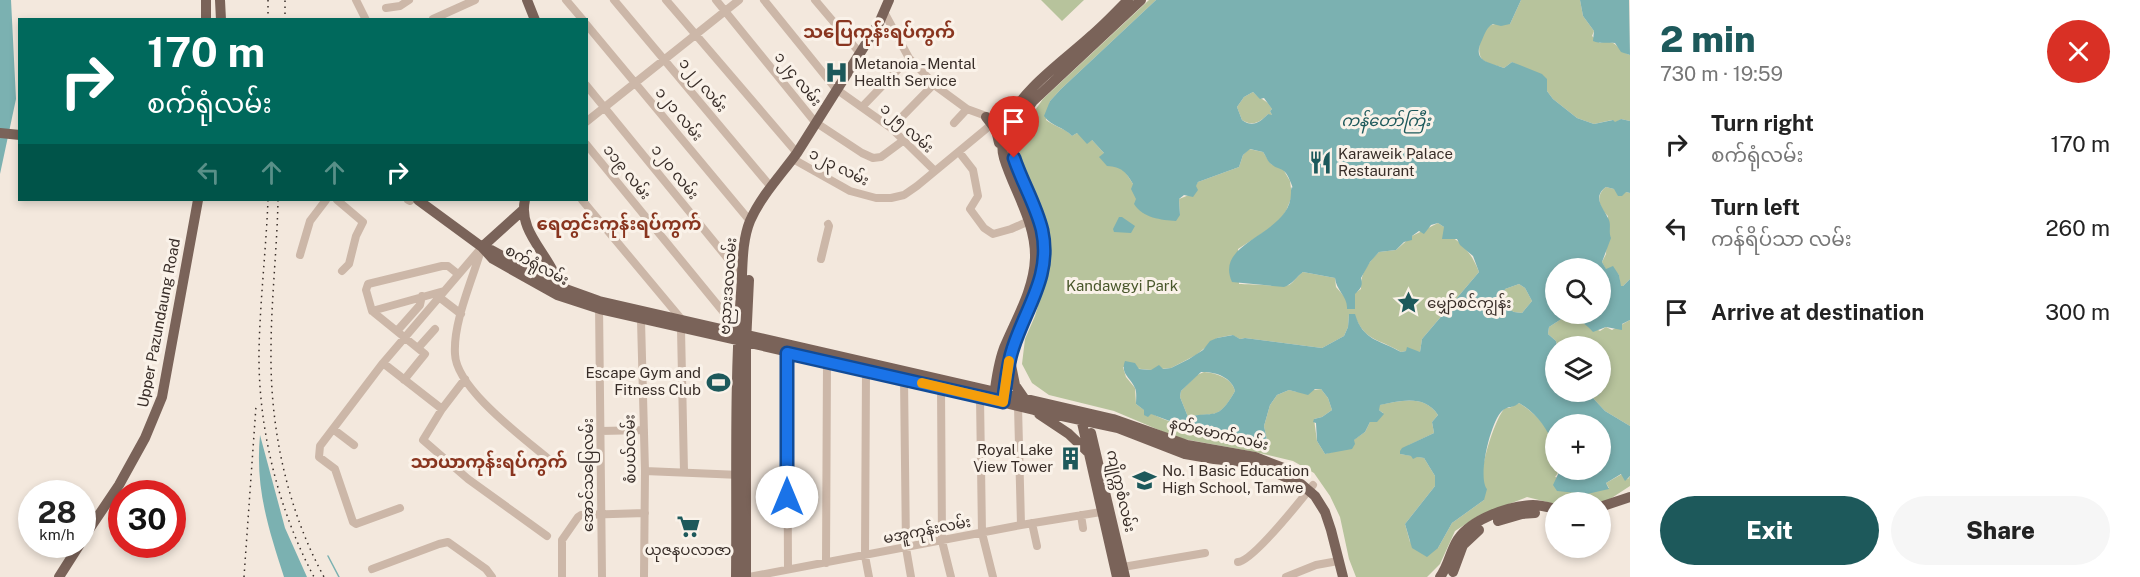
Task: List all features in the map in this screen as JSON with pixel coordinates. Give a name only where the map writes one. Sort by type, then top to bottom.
[{"type":"main road","points":[[206,0],[206,18]]},
{"type":"main road","points":[[220,0],[221,18]]},
{"type":"main road","points":[[527,0],[534,18]]},
{"type":"main road","points":[[784,171],[869,37],[889,0]]},
{"type":"main road","points":[[999,396],[1035,260],[1033,235],[1029,221],[1003,155],[996,130],[989,120],[1020,102],[1128,0]]},
{"type":"main road","points":[[1003,155],[1003,135],[1010,125],[1141,0]]},
{"type":"main road","points":[[999,396],[997,372],[1003,351],[1038,290],[1044,255],[1041,228],[1014,158],[1010,125],[1020,102]]},
{"type":"main road","points":[[0,133],[18,135]]},
{"type":"main road","name":"ဗညားဒလလမ်း","points":[[741,336],[750,221],[777,177],[784,171]]},
{"type":"main road","name":"ဗညားဒလလမ်း","points":[[747,577],[742,475],[742,276],[755,226],[783,181],[784,171]]},
{"type":"main road","name":"Upper Pazundaung Road","points":[[96,519],[146,438],[162,397],[196,201]]},
{"type":"main road","name":"စက်ရုံလမ်း","points":[[419,201],[483,247],[493,259],[558,291],[641,320],[682,325]]},
{"type":"main road","points":[[483,247],[524,205]]},
{"type":"main road","points":[[524,205],[534,241],[558,291]]},
{"type":"main road","name":"စက်ရုံလမ်း","points":[[599,305],[682,325],[969,385],[1021,402],[1084,416]]},
{"type":"main road","name":"စက်ရုံလမ်း","points":[[741,336],[787,353],[980,397],[999,396]]},
{"type":"main road","points":[[1009,359],[1021,402]]},
{"type":"main road","points":[[969,385],[997,372]]},
{"type":"main road","name":"စက်ရုံလမ်း","points":[[1021,402],[1034,410],[1084,416]]},
{"type":"main road","points":[[1034,410],[1093,451],[1107,430],[1118,428]]},
{"type":"main road","name":"နတ်မောက်လမ်း","points":[[1084,416],[1185,454],[1254,464],[1311,488],[1325,512],[1343,577]]},
{"type":"main road","name":"နတ်မောက်လမ်း","points":[[1084,416],[1113,418],[1187,445],[1264,459],[1292,471],[1330,508],[1350,577]]},
{"type":"main road","name":"ကျိုက္ကစံလမ်း","points":[[1084,416],[1122,574]]},
{"type":"main road","name":"ဗညားဒလလမ်း","points":[[736,577],[742,475]]},
{"type":"main road","points":[[1611,503],[1630,497]]},
{"type":"main road","points":[[1611,511],[1630,505]]},
{"type":"main road","points":[[1440,577],[1447,568],[1456,542],[1470,527],[1498,513],[1520,507],[1545,507]]},
{"type":"main road","points":[[1449,577],[1463,545],[1479,530],[1522,514],[1545,514]]},
{"type":"main road","points":[[59,577],[71,558]]},
{"type":"street","points":[[356,0],[365,18]]},
{"type":"street","points":[[386,8],[400,6],[409,0]]},
{"type":"street","points":[[436,18],[475,0]]},
{"type":"street","points":[[566,0],[581,18]]},
{"type":"street","name":"၁၂၂ လမ်း","points":[[614,0],[771,188]]},
{"type":"street","name":"၁၂၃ လမ်း","points":[[666,0],[795,156],[850,191],[876,198],[904,195],[959,152],[989,120]]},
{"type":"street","name":"၁၂၄ လမ်း","points":[[716,0],[815,122],[873,158],[881,157],[904,140]]},
{"type":"street","points":[[588,120],[739,0]]},
{"type":"street","name":"၁၂၅ လမ်း","points":[[764,0],[837,89],[891,128],[935,171]]},
{"type":"street","points":[[815,0],[859,52]]},
{"type":"street","points":[[884,12],[909,58],[933,84],[967,109],[989,120],[1010,125]]},
{"type":"street","name":"၁၂၁ လမ်း","points":[[588,26],[750,221]]},
{"type":"street","points":[[862,106],[909,58]]},
{"type":"street","points":[[891,128],[933,84]]},
{"type":"street","name":"၁၂၀ လမ်း","points":[[588,87],[742,276]]},
{"type":"street","points":[[954,123],[967,109]]},
{"type":"street","name":"၁၁၉ လမ်း","points":[[588,146],[741,336]]},
{"type":"street","points":[[959,152],[973,170],[978,196],[969,209],[984,228],[993,234],[1029,221]]},
{"type":"street","points":[[300,255],[310,221],[325,201]]},
{"type":"street","points":[[338,201],[363,222],[356,236],[349,264],[342,271]]},
{"type":"street","points":[[583,201],[682,325],[684,472]]},
{"type":"street","points":[[821,259],[828,224]]},
{"type":"street","points":[[400,508],[356,524],[353,522],[335,469],[320,457],[320,446],[383,363],[483,247]]},
{"type":"street","points":[[483,247],[461,314],[456,337],[454,355],[459,371],[480,399],[552,462]]},
{"type":"street","points":[[404,380],[425,355],[425,352],[372,311],[366,290],[368,284],[444,265],[458,274]]},
{"type":"street","points":[[442,294],[461,314]]},
{"type":"street","points":[[372,311],[422,296],[442,294]]},
{"type":"street","points":[[397,331],[420,304],[422,296]]},
{"type":"street","name":"အောင်သပြေလမ်း","points":[[599,305],[602,577]]},
{"type":"street","name":"စံပယ်လမ်း","points":[[641,320],[645,471],[644,577]]},
{"type":"street","points":[[418,348],[435,329]]},
{"type":"street","points":[[787,353],[788,569]]},
{"type":"street","points":[[825,563],[827,362]]},
{"type":"street","points":[[383,363],[442,409]]},
{"type":"street","points":[[866,370],[865,556],[869,577]]},
{"type":"street","points":[[904,378],[906,548],[911,577]]},
{"type":"street","points":[[465,379],[442,409],[423,441],[468,479],[547,536]]},
{"type":"street","points":[[941,387],[942,541],[951,577]]},
{"type":"street","points":[[980,397],[982,533],[993,577]]},
{"type":"street","points":[[1021,402],[1021,525]]},
{"type":"street","points":[[333,429],[354,445]]},
{"type":"street","points":[[601,431],[644,430]]},
{"type":"street","points":[[645,471],[742,475]]},
{"type":"street","points":[[1238,562],[1245,561],[1265,541],[1311,488]]},
{"type":"street","name":"မအူကုန်းလမ်း","points":[[747,577],[1106,511]]},
{"type":"street","points":[[562,577],[562,540],[581,515],[645,513]]},
{"type":"street","points":[[1080,515],[1083,528]]},
{"type":"street","points":[[1032,523],[1037,546]]},
{"type":"street","points":[[372,569],[448,542],[486,569],[491,577]]},
{"type":"street","points":[[1122,574],[1205,553]]},
{"type":"street","points":[[1286,577],[1316,565],[1338,561]]},
{"type":"green space","points":[[1041,0],[1084,0],[1062,21]]},
{"type":"green space","name":"Kandawgyi Park","points":[[1149,0],[1156,0],[1050,101],[1046,120],[1072,136],[1077,133],[1092,140],[1116,166],[1124,170],[1133,184],[1180,215],[1179,199],[1189,195],[1198,182],[1239,167],[1243,155],[1249,149],[1263,152],[1271,164],[1283,169],[1290,181],[1292,196],[1278,223],[1238,249],[1239,284],[1289,285],[1303,272],[1335,278],[1336,287],[1355,309],[1355,293],[1361,289],[1363,273],[1375,256],[1379,252],[1396,250],[1412,236],[1438,223],[1444,227],[1444,233],[1466,249],[1479,272],[1422,339],[1420,352],[1401,352],[1373,338],[1363,330],[1354,314],[1349,314],[1348,327],[1344,336],[1322,348],[1240,339],[1232,335],[1217,338],[1196,355],[1171,368],[1151,370],[1123,367],[1126,377],[1135,388],[1136,404],[1142,408],[1193,430],[1219,434],[1234,441],[1267,440],[1264,426],[1270,405],[1277,395],[1289,390],[1297,392],[1321,389],[1328,398],[1332,410],[1314,419],[1317,441],[1325,454],[1339,450],[1365,432],[1370,422],[1383,413],[1379,410],[1379,405],[1412,401],[1426,404],[1438,415],[1432,422],[1434,433],[1409,445],[1400,454],[1424,458],[1435,476],[1435,486],[1405,524],[1410,542],[1438,548],[1452,523],[1484,500],[1482,476],[1493,430],[1505,408],[1519,403],[1545,427],[1545,480],[1570,480],[1609,488],[1606,483],[1622,474],[1628,479],[1630,476],[1630,486],[1611,498],[1611,492],[1545,492],[1545,502],[1527,497],[1478,516],[1455,531],[1440,564],[1427,577],[1356,577],[1349,559],[1340,517],[1330,496],[1314,473],[1293,461],[1178,438],[1114,411],[1049,395],[1032,383],[1022,364],[1025,339],[1035,316],[1049,268],[1046,232],[1019,152],[1023,127],[1043,99]]},
{"type":"green space","points":[[1521,0],[1580,0],[1583,16],[1594,31],[1592,36],[1600,43],[1614,44],[1630,55],[1630,121],[1621,119],[1615,123],[1612,120],[1594,124],[1577,118],[1553,99],[1547,91],[1547,81],[1512,62],[1504,68],[1482,59],[1479,46],[1485,31],[1493,24],[1510,24]]},
{"type":"green space","points":[[1253,92],[1270,105],[1272,115],[1268,114],[1259,121],[1250,123],[1242,120],[1237,107],[1244,97]]},
{"type":"green space","points":[[1606,187],[1630,193],[1630,279],[1623,286],[1620,286],[1619,275],[1611,268],[1611,258],[1604,258],[1608,216],[1602,209],[1599,198]]},
{"type":"green space","points":[[1519,284],[1525,288],[1532,301],[1522,313],[1505,307],[1503,300],[1505,289]]},
{"type":"green space","points":[[1630,320],[1630,426],[1605,411],[1597,402],[1611,402],[1611,336],[1550,336],[1548,334],[1549,327],[1554,324],[1587,324],[1600,331],[1606,327],[1612,330]]},
{"type":"green space","points":[[1204,372],[1227,380],[1235,391],[1220,411],[1188,417],[1180,397],[1181,391],[1197,375]]},
{"type":"water","points":[[0,0],[11,0],[16,99],[0,174]]},
{"type":"water","name":"ကန်တော်ကြီး","points":[[1156,0],[1521,0],[1510,24],[1501,26],[1493,24],[1488,29],[1479,47],[1480,57],[1504,68],[1512,62],[1542,74],[1547,79],[1547,91],[1553,99],[1577,118],[1594,124],[1613,120],[1615,122],[1621,119],[1630,121],[1630,193],[1626,192],[1618,196],[1614,189],[1606,187],[1599,199],[1609,221],[1611,238],[1604,258],[1545,258],[1545,324],[1554,324],[1549,327],[1548,334],[1550,336],[1545,336],[1545,402],[1597,402],[1610,414],[1545,414],[1545,429],[1531,411],[1519,403],[1502,411],[1490,437],[1484,462],[1484,483],[1487,489],[1484,500],[1452,523],[1438,548],[1427,557],[1412,548],[1405,524],[1435,486],[1435,476],[1424,458],[1413,459],[1411,456],[1400,454],[1402,448],[1434,433],[1432,422],[1438,415],[1426,404],[1411,401],[1380,405],[1379,410],[1384,414],[1377,422],[1370,422],[1365,432],[1354,440],[1355,444],[1352,449],[1325,454],[1317,441],[1316,423],[1313,422],[1314,419],[1332,410],[1328,398],[1321,389],[1315,389],[1308,395],[1289,390],[1277,395],[1270,405],[1264,426],[1267,440],[1234,441],[1228,435],[1223,435],[1219,439],[1212,438],[1207,431],[1199,435],[1190,428],[1183,432],[1175,423],[1151,414],[1148,417],[1144,415],[1144,410],[1136,404],[1135,388],[1125,373],[1125,361],[1135,363],[1139,369],[1151,370],[1159,365],[1163,369],[1171,368],[1203,350],[1210,341],[1233,335],[1240,339],[1322,348],[1344,336],[1348,327],[1349,314],[1355,314],[1363,330],[1373,339],[1401,352],[1406,351],[1407,347],[1420,352],[1422,339],[1479,272],[1473,256],[1460,245],[1457,239],[1442,239],[1444,227],[1438,223],[1431,225],[1424,234],[1419,231],[1412,236],[1412,240],[1404,242],[1396,250],[1379,252],[1361,278],[1361,287],[1355,294],[1355,309],[1347,309],[1346,301],[1335,278],[1303,272],[1284,287],[1232,282],[1229,268],[1233,256],[1280,219],[1288,207],[1292,187],[1284,171],[1270,163],[1263,152],[1250,149],[1243,155],[1239,167],[1198,182],[1196,186],[1198,190],[1193,197],[1184,195],[1179,199],[1180,215],[1176,221],[1153,217],[1142,212],[1134,204],[1136,199],[1131,189],[1133,184],[1126,173],[1107,166],[1099,157],[1104,153],[1092,140],[1087,144],[1077,133],[1072,136],[1044,116],[1050,101]],"holes":[[[1253,92],[1260,99],[1264,98],[1272,109],[1270,111],[1272,115],[1268,114],[1259,122],[1250,124],[1242,120],[1237,107],[1244,97]],[[1519,284],[1525,288],[1532,301],[1522,313],[1505,307],[1503,300],[1505,289]],[[1201,372],[1217,374],[1226,379],[1235,391],[1224,408],[1219,411],[1188,417],[1180,397],[1181,391]]]},
{"type":"water","points":[[1580,0],[1629,0],[1630,55],[1621,52],[1615,43],[1593,41],[1594,31],[1583,16]]},
{"type":"water","points":[[1119,217],[1135,226],[1131,233],[1114,232],[1113,229]]},
{"type":"water","name":"ကန်တော်ကြီး","points":[[1613,266],[1619,275],[1621,286],[1630,279],[1630,320],[1622,324],[1622,330],[1606,327],[1593,332],[1585,324],[1611,324],[1611,267]]},
{"type":"water","name":"ကန်တော်ကြီး","points":[[1611,415],[1630,426],[1630,476],[1625,481],[1621,474],[1611,480]]},
{"type":"water","points":[[260,435],[285,528],[307,577],[284,577],[268,524],[261,490]]},
{"type":"water","name":"ကန်တော်ကြီး","points":[[1555,480],[1611,480],[1606,483],[1609,489],[1596,492],[1557,491],[1553,485]]},
{"type":"waterway","points":[[328,556],[339,577]]},
{"type":"railway","points":[[268,0],[268,18]]},
{"type":"railway","points":[[285,0],[285,18]]},
{"type":"railway","points":[[268,201],[259,351],[262,409],[266,438],[281,496],[290,524],[314,577]]},
{"type":"railway","points":[[278,201],[271,332],[271,380],[274,409],[283,467],[291,496],[300,524],[324,577]]},
{"type":"railway","points":[[244,577],[256,406]]},
{"type":"slow traffic","points":[[922,383],[1003,402],[1009,361]]},
{"type":"place","name":"Metanoia - Mental Health Service","points":[[836,73]]},
{"type":"place","name":"Karaweik Palace Restaurant","points":[[1320,163]]},
{"type":"place","name":"မျှော်စင်ကျွန်း","points":[[1409,303]]},
{"type":"place","name":"Escape Gym and Fitness Club","points":[[719,382]]},
{"type":"place","name":"Royal Lake View Tower","points":[[1071,459]]},
{"type":"place","name":"No. 1 Basic Education High School, Tamwe","points":[[1144,480]]},
{"type":"place","name":"ယုဇနပလာဇာ","points":[[688,526]]},
{"type":"district","name":"သပြေကုန်းရပ်ကွက်","points":[[879,32]]},
{"type":"district","name":"ရေတွင်းကုန်းရပ်ကွက်","points":[[619,224]]},
{"type":"district","name":"သာယာကုန်းရပ်ကွက်","points":[[489,462]]},
{"type":"route","points":[[787,497],[787,353],[1003,402],[1009,359],[1038,290],[1044,255],[1041,228],[1014,158]]}]
